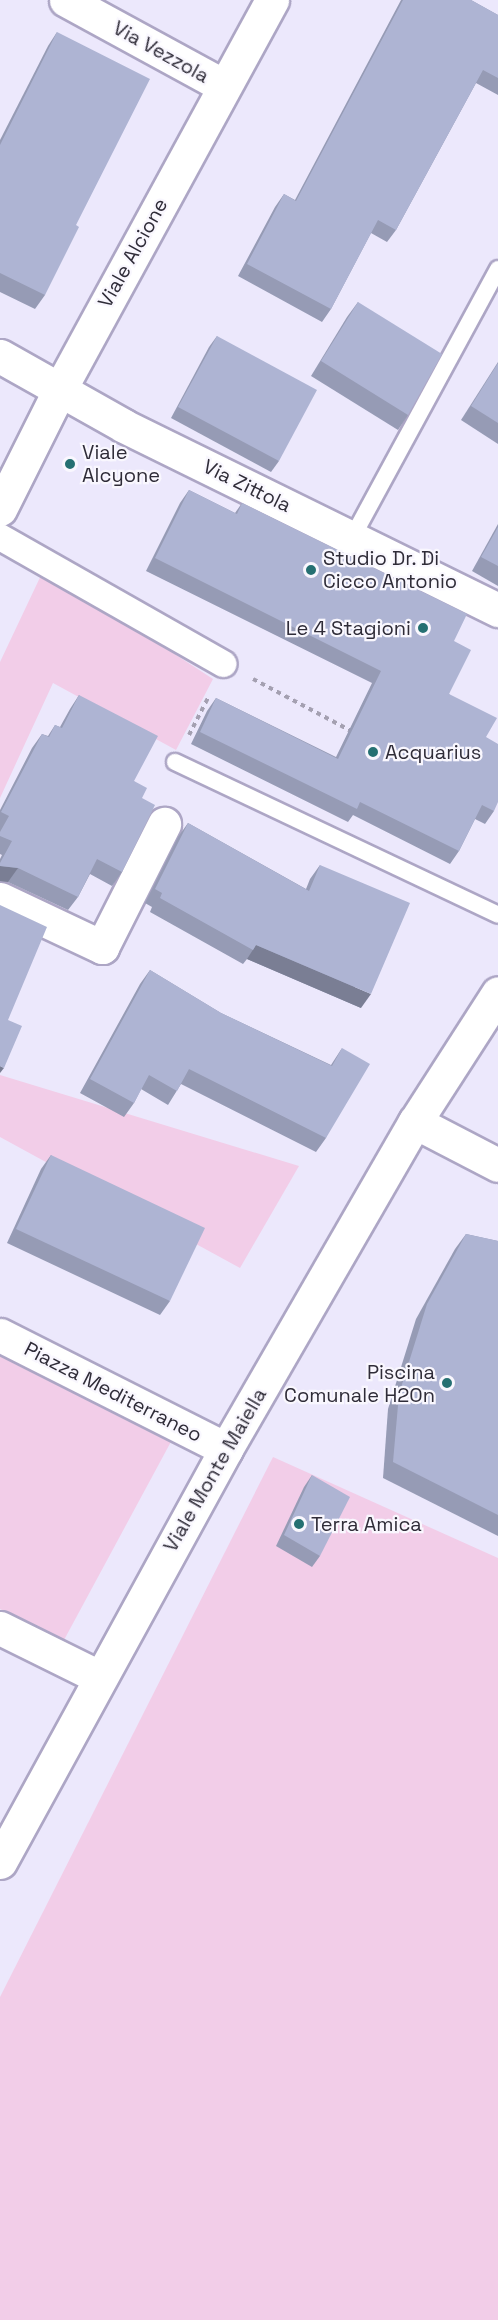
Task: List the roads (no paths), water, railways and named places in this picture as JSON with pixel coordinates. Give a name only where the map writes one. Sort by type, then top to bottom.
[{"type":"street","name":"Via Vezzola","points":[[66,0],[224,86]]},
{"type":"street","name":"Viale Alcione","points":[[0,509],[61,387],[272,0]]},
{"type":"street","name":"Via Zittola","points":[[0,356],[61,387],[124,426],[498,610]]},
{"type":"street","points":[[0,537],[224,663]]},
{"type":"street","points":[[0,899],[102,947],[164,824]]},
{"type":"street","name":"Viale Monte Maiella","points":[[0,1862],[99,1677],[226,1449],[415,1122],[498,993]]},
{"type":"street","points":[[415,1122],[498,1165]]},
{"type":"street","name":"Piazza Mediterraneo","points":[[0,1335],[226,1449]]},
{"type":"street","points":[[0,1628],[99,1677]]},
{"type":"lane","points":[[352,538],[498,269]]},
{"type":"lane","points":[[175,762],[498,915]]},
{"type":"place","name":"Viale Alcyone","points":[[70,464]]},
{"type":"place","name":"Studio Dr. Di Cicco Antonio","points":[[311,570]]},
{"type":"place","name":"Le 4 Stagioni","points":[[423,628]]},
{"type":"place","name":"Acquarius","points":[[373,752]]},
{"type":"place","name":"Piscina Comunale H2On","points":[[447,1383]]},
{"type":"place","name":"Terra Amica","points":[[299,1524]]}]
